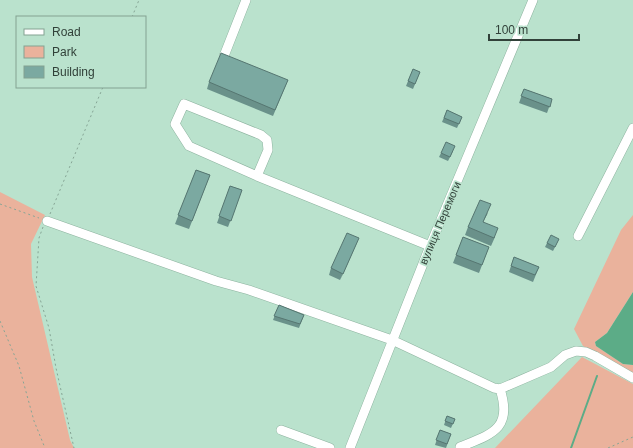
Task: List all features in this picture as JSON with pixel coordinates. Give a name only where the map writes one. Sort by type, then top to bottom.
[{"type":"street","points":[[224,56],[246,0]]},
{"type":"street","name":"вулиця Перемоги","points":[[350,448],[430,246],[533,0]]},
{"type":"street","points":[[257,176],[268,150],[267,140],[261,135],[184,104],[175,124],[189,146],[257,176],[430,246]]},
{"type":"street","points":[[578,236],[633,128]]},
{"type":"street","points":[[47,221],[216,281],[249,290],[392,340],[494,388],[500,389],[550,367],[565,355],[576,351],[586,352],[595,356],[633,378]]},
{"type":"street","points":[[460,447],[483,437],[503,422],[503,398],[500,389]]},
{"type":"street","points":[[281,430],[330,448]]},
{"type":"path","points":[[132,16],[139,0]]},
{"type":"path","points":[[74,448],[56,368],[49,328],[36,286],[39,238],[103,88]]},
{"type":"path","points":[[0,204],[47,221]]},
{"type":"path","points":[[0,321],[19,366],[34,422],[45,448]]},
{"type":"path","points":[[608,448],[633,437]]},
{"type":"green space","points":[[0,192],[45,215],[31,244],[32,277],[70,440],[74,448],[0,448]]},
{"type":"green space","points":[[633,215],[633,292],[607,333],[595,342],[596,346],[623,364],[633,365],[633,374],[583,346],[574,329],[621,230]]},
{"type":"green space","points":[[582,357],[633,384],[633,448],[495,448]]},
{"type":"shaded area","points":[[633,292],[633,365],[623,364],[596,346],[595,342],[607,333]]},
{"type":"building","points":[[221,53],[288,80],[275,110],[209,82]]},
{"type":"building","points":[[413,69],[420,72],[415,84],[408,81]]},
{"type":"building","points":[[524,89],[552,99],[550,107],[521,96]]},
{"type":"building","points":[[447,110],[462,117],[459,124],[444,118]]},
{"type":"building","points":[[446,142],[455,146],[450,157],[441,153]]},
{"type":"building","points":[[196,170],[210,175],[192,221],[178,215]]},
{"type":"building","points":[[230,186],[242,190],[231,221],[219,216]]},
{"type":"building","points":[[480,200],[491,204],[483,222],[498,228],[494,238],[468,227]]},
{"type":"building","points":[[347,233],[359,238],[343,274],[331,268]]},
{"type":"building","points":[[551,235],[559,239],[555,247],[547,243]]},
{"type":"building","points":[[463,237],[489,247],[482,265],[456,255]]},
{"type":"building","points":[[514,257],[539,267],[535,275],[511,266]]},
{"type":"building","points":[[279,305],[304,315],[300,324],[274,316]]},
{"type":"building","points":[[447,416],[455,419],[453,424],[445,421]]},
{"type":"building","points":[[440,430],[451,434],[447,444],[436,440]]},
{"type":"waterway","points":[[571,448],[597,376]]}]
